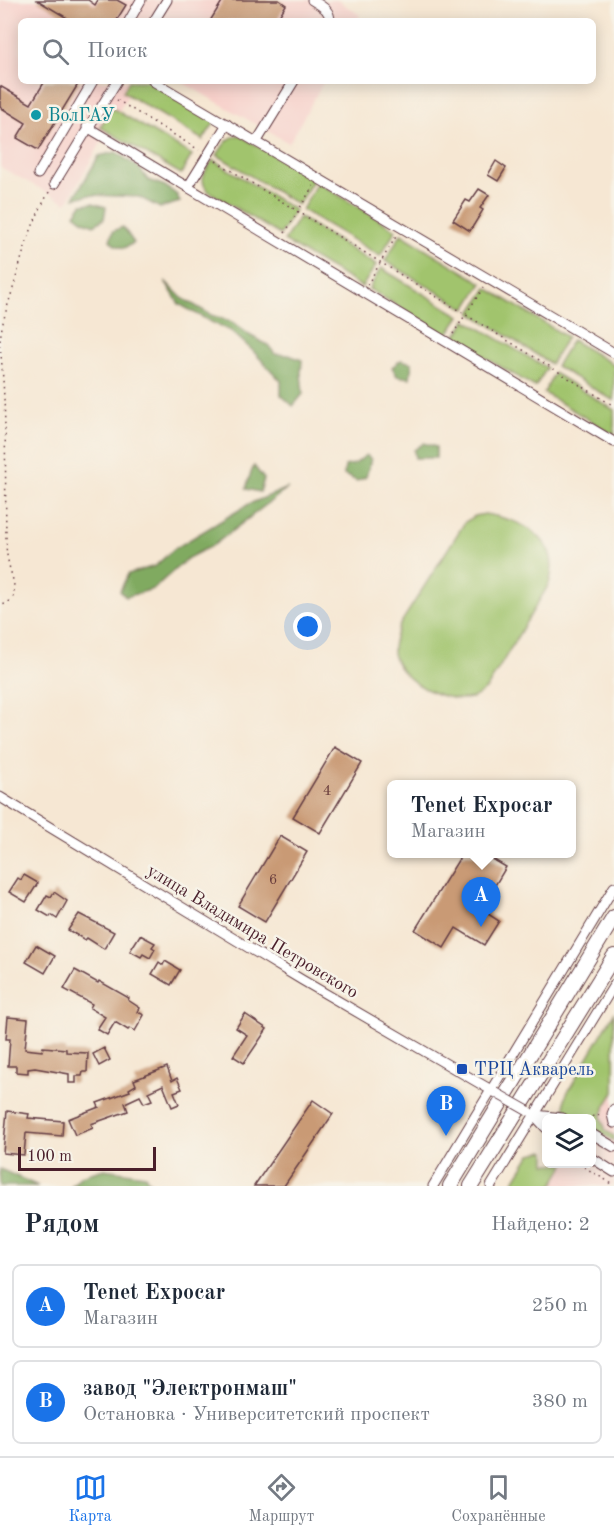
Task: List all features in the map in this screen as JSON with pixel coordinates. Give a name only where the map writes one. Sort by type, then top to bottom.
[{"type":"highway","points":[[450,1186],[614,917]]},
{"type":"highway","points":[[471,1186],[614,956]]},
{"type":"street","points":[[131,18],[141,0]]},
{"type":"street","points":[[156,18],[168,0]]},
{"type":"street","points":[[312,0],[327,11],[330,18]]},
{"type":"street","points":[[38,174],[91,84]]},
{"type":"street","points":[[54,184],[115,84]]},
{"type":"street","points":[[158,84],[614,352]]},
{"type":"street","points":[[257,141],[292,84]]},
{"type":"street","points":[[188,188],[227,124]]},
{"type":"street","points":[[87,127],[614,442]]},
{"type":"street","name":"улица Владимира Петровского","points":[[0,797],[302,980],[531,1113]]},
{"type":"street","points":[[433,1186],[494,1092],[614,887]]},
{"type":"street","points":[[491,1186],[531,1113],[614,985]]},
{"type":"street","points":[[531,1113],[542,1115]]},
{"type":"street","points":[[531,1113],[542,1124]]},
{"type":"street","points":[[596,1137],[614,1147]]},
{"type":"street","points":[[596,1161],[614,1172]]},
{"type":"path","points":[[108,94],[614,406]]},
{"type":"path","points":[[280,242],[318,177]]},
{"type":"path","points":[[0,606],[8,603],[15,589],[7,558],[6,539],[4,382],[0,343],[2,324],[30,231],[54,184]]},
{"type":"path","points":[[363,292],[402,226]]},
{"type":"path","points":[[447,342],[489,279]]},
{"type":"path","points":[[596,1117],[613,1115]]},
{"type":"path","points":[[586,1168],[614,1185]]},
{"type":"shaded area","points":[[0,0],[337,0],[360,15],[358,18],[18,18],[18,84],[134,84],[67,203],[0,167]]},
{"type":"shaded area","points":[[185,84],[322,84],[289,143]]},
{"type":"shaded area","points":[[614,1078],[614,1186],[552,1186],[563,1168],[596,1168],[594,1114]]},
{"type":"green space","points":[[127,84],[156,84],[216,120],[203,140],[123,92]]},
{"type":"green space","points":[[112,108],[192,155],[181,174],[100,127]]},
{"type":"green space","points":[[239,135],[314,179],[298,205],[217,155],[228,140]]},
{"type":"green space","points":[[116,152],[139,168],[148,180],[165,186],[177,195],[180,202],[160,208],[139,197],[89,195],[74,198],[99,156]]},
{"type":"green space","points":[[213,160],[295,210],[280,235],[208,191],[203,179]]},
{"type":"green space","points":[[317,182],[396,230],[380,256],[302,210]]},
{"type":"green space","points":[[93,203],[106,207],[104,219],[94,225],[75,214],[82,204]]},
{"type":"green space","points":[[299,217],[376,265],[362,287],[284,241]]},
{"type":"green space","points":[[123,227],[134,243],[124,248],[115,245],[110,240],[113,231]]},
{"type":"green space","points":[[401,234],[482,283],[466,309],[385,261]]},
{"type":"green space","points":[[381,268],[460,316],[447,335],[369,289]]},
{"type":"green space","points":[[165,281],[182,298],[211,315],[232,322],[268,345],[275,354],[289,355],[302,360],[303,394],[293,406],[281,395],[281,381],[252,350],[231,331],[179,304]]},
{"type":"green space","points":[[487,288],[567,337],[551,364],[471,313]]},
{"type":"green space","points":[[466,320],[547,368],[535,387],[454,339]]},
{"type":"green space","points":[[572,340],[614,365],[614,401],[556,366]]},
{"type":"green space","points":[[401,360],[412,363],[410,378],[397,376],[392,367]]},
{"type":"green space","points":[[554,373],[614,410],[614,435],[544,393]]},
{"type":"green space","points":[[424,443],[436,447],[436,458],[415,458],[414,450]]},
{"type":"green space","points":[[366,455],[371,459],[366,477],[357,481],[344,475],[345,466],[355,464]]},
{"type":"green space","points":[[254,466],[264,479],[260,492],[246,489]]},
{"type":"green space","points":[[288,488],[215,544],[188,558],[153,589],[126,597],[120,591],[128,574],[155,566],[174,549],[249,504]]},
{"type":"green space","points":[[485,514],[513,521],[536,534],[545,544],[552,568],[549,584],[487,688],[472,698],[461,699],[437,694],[413,681],[397,663],[393,653],[394,642],[399,626],[465,522],[475,516]]},
{"type":"green space","points":[[614,1013],[614,1092],[601,1117],[606,1131],[614,1136],[614,1141],[596,1130],[596,1114],[569,1114],[566,1111],[567,1093]]},
{"type":"green space","points":[[542,1151],[542,1168],[563,1168],[552,1186],[511,1186],[531,1154]]},
{"type":"green space","points":[[0,1169],[38,1186],[0,1186]]},
{"type":"green space","points":[[104,1169],[145,1175],[152,1186],[71,1186],[81,1176]]},
{"type":"building","points":[[37,0],[88,0],[95,5],[98,0],[117,0],[126,5],[118,18],[67,18]]},
{"type":"building","points":[[223,0],[279,0],[286,5],[278,18],[212,18]]},
{"type":"building","name":"ВолГАУ","points":[[43,84],[78,84],[38,150],[17,138],[26,123],[0,107],[0,86],[31,104]]},
{"type":"building","points":[[496,161],[506,168],[498,181],[488,175]]},
{"type":"building","points":[[479,189],[489,195],[480,208],[483,210],[470,231],[453,220],[466,200],[470,202]]},
{"type":"building","points":[[335,747],[362,763],[320,833],[293,817]]},
{"type":"building","points":[[280,836],[307,852],[265,922],[238,906]]},
{"type":"building","points":[[460,858],[491,858],[506,867],[485,902],[492,907],[488,914],[499,921],[484,945],[456,928],[444,948],[415,930]]},
{"type":"building","points":[[24,875],[38,883],[26,902],[9,892],[18,878],[21,880]]},
{"type":"building","points":[[54,892],[67,901],[57,919],[38,910],[47,895],[51,897]]},
{"type":"building","points":[[79,914],[114,932],[104,949],[68,930]]},
{"type":"building","points":[[140,935],[155,943],[152,947],[155,949],[150,958],[143,954],[141,957],[130,951]]},
{"type":"building","points":[[36,945],[55,956],[45,973],[26,962]]},
{"type":"building","points":[[165,961],[180,970],[171,985],[152,974],[159,962],[163,965]]},
{"type":"building","points":[[75,970],[129,998],[128,1000],[140,1008],[138,1012],[144,1015],[135,1031],[130,1028],[128,1030],[115,1022],[107,1035],[97,1029],[105,1017],[90,1008],[92,1004],[64,989]]},
{"type":"building","points":[[245,1014],[267,1029],[244,1063],[233,1056],[247,1035],[236,1028]]},
{"type":"building","points":[[8,1017],[28,1019],[25,1049],[42,1051],[43,1047],[66,1049],[66,1052],[88,1053],[87,1072],[83,1072],[82,1076],[76,1076],[76,1083],[69,1083],[69,1074],[35,1068],[28,1069],[28,1073],[16,1072],[16,1066],[8,1066],[10,1039],[6,1039]]},
{"type":"building","points":[[104,1048],[110,1060],[99,1066],[93,1054]]},
{"type":"building","points":[[167,1067],[172,1081],[177,1078],[182,1089],[174,1092],[179,1104],[172,1107],[163,1085],[148,1092],[152,1100],[144,1103],[140,1096],[125,1103],[128,1111],[91,1124],[93,1128],[75,1135],[68,1119],[99,1107],[97,1103],[130,1091],[129,1089],[136,1085],[134,1080]]},
{"type":"building","points":[[313,1100],[333,1114],[284,1186],[254,1186]]},
{"type":"building","points":[[7,1111],[29,1114],[28,1118],[63,1121],[62,1136],[26,1133],[24,1155],[3,1153]]},
{"type":"place","name":"ВолГАУ","points":[[36,115]]},
{"type":"place","name":"Tenet Expocar","points":[[481,927]]},
{"type":"place","name":"ТРЦ Акварель","points":[[462,1069]]},
{"type":"place","name":"завод \"Электронмаш\"","points":[[446,1136]]}]
